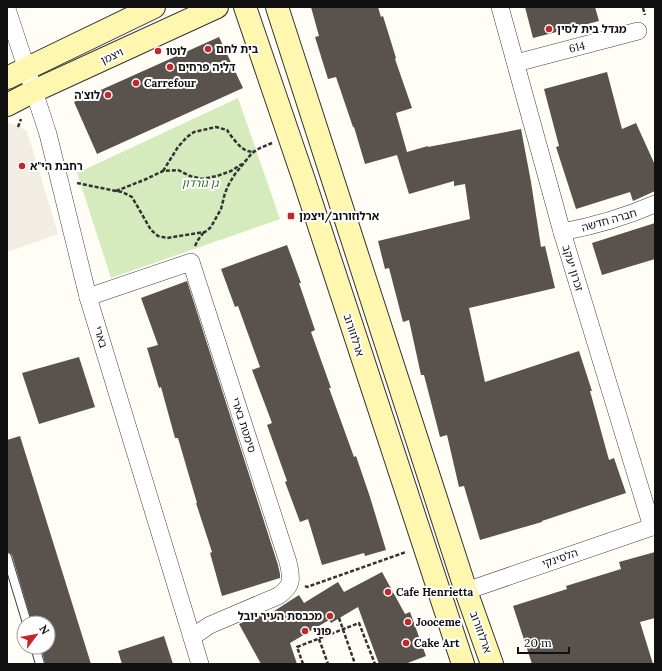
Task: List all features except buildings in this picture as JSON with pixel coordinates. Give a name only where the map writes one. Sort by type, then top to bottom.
[{"type":"street","points":[[7,78],[154,7]]},
{"type":"street","name":"ויצמן","points":[[7,105],[34,91],[217,7]]},
{"type":"street","name":"ארלוזורוב","points":[[245,7],[463,664]]},
{"type":"street","name":"ארלוזורוב","points":[[277,7],[466,591],[492,664]]},
{"type":"street","name":"זכרון יעקב","points":[[500,7],[562,232],[653,526]]},
{"type":"street","name":"בארי","points":[[7,9],[48,134],[88,297],[200,664]]},
{"type":"street","name":"614","points":[[516,63],[638,31]]},
{"type":"street","name":"חברה חדשה","points":[[562,232],[590,226],[642,210],[655,204]]},
{"type":"street","name":"סימטת בארי","points":[[88,297],[191,262],[288,562],[291,583]]},
{"type":"street","name":"הלסינקי","points":[[466,591],[653,526]]},
{"type":"street","points":[[192,637],[210,625],[278,596],[285,592],[291,583]]},
{"type":"lane","points":[[7,557],[25,615]]},
{"type":"path","points":[[163,171],[178,147],[187,137],[200,130],[216,127],[227,130],[245,150],[255,151]]},
{"type":"path","points":[[59,179],[122,192],[132,197],[151,230],[158,236],[166,238],[205,232],[210,228],[221,209],[229,184],[252,153],[260,148],[289,137]]},
{"type":"path","points":[[115,191],[163,171],[178,170],[190,176],[202,179],[218,176],[231,171],[244,163]]},
{"type":"path","points":[[291,583],[307,587],[424,546]]},
{"type":"path","points":[[339,618],[355,664]]},
{"type":"path","points":[[303,664],[297,647],[359,623],[375,664]]},
{"type":"path","points":[[319,639],[328,664]]},
{"type":"green space","name":"גן גורדון","points":[[238,98],[280,219],[111,278],[77,173]]},
{"type":"shaded area","name":"רחבת הי\"א","points":[[11,123],[27,131],[58,234],[7,252],[7,124]]},
{"type":"place","name":"מגדל בית לסין","points":[[549,29]]},
{"type":"place","name":"בית לחם","points":[[208,49]]},
{"type":"place","name":"לוטו","points":[[158,51]]},
{"type":"place","name":"דליה פרחים","points":[[170,67]]},
{"type":"place","name":"Carrefour","points":[[136,83]]},
{"type":"place","name":"לוצ'ה","points":[[108,95]]},
{"type":"place","name":"רחבת הי\"א","points":[[22,166]]},
{"type":"place","name":"ארלוזורוב/ויצמן","points":[[291,216]]},
{"type":"place","name":"Cafe Henrietta","points":[[388,592]]},
{"type":"place","name":"מכבסת העיר יובל","points":[[330,616]]},
{"type":"place","name":"Jooceme","points":[[408,622]]},
{"type":"place","name":"פוני","points":[[305,631]]},
{"type":"place","name":"Cake Art","points":[[406,643]]}]
